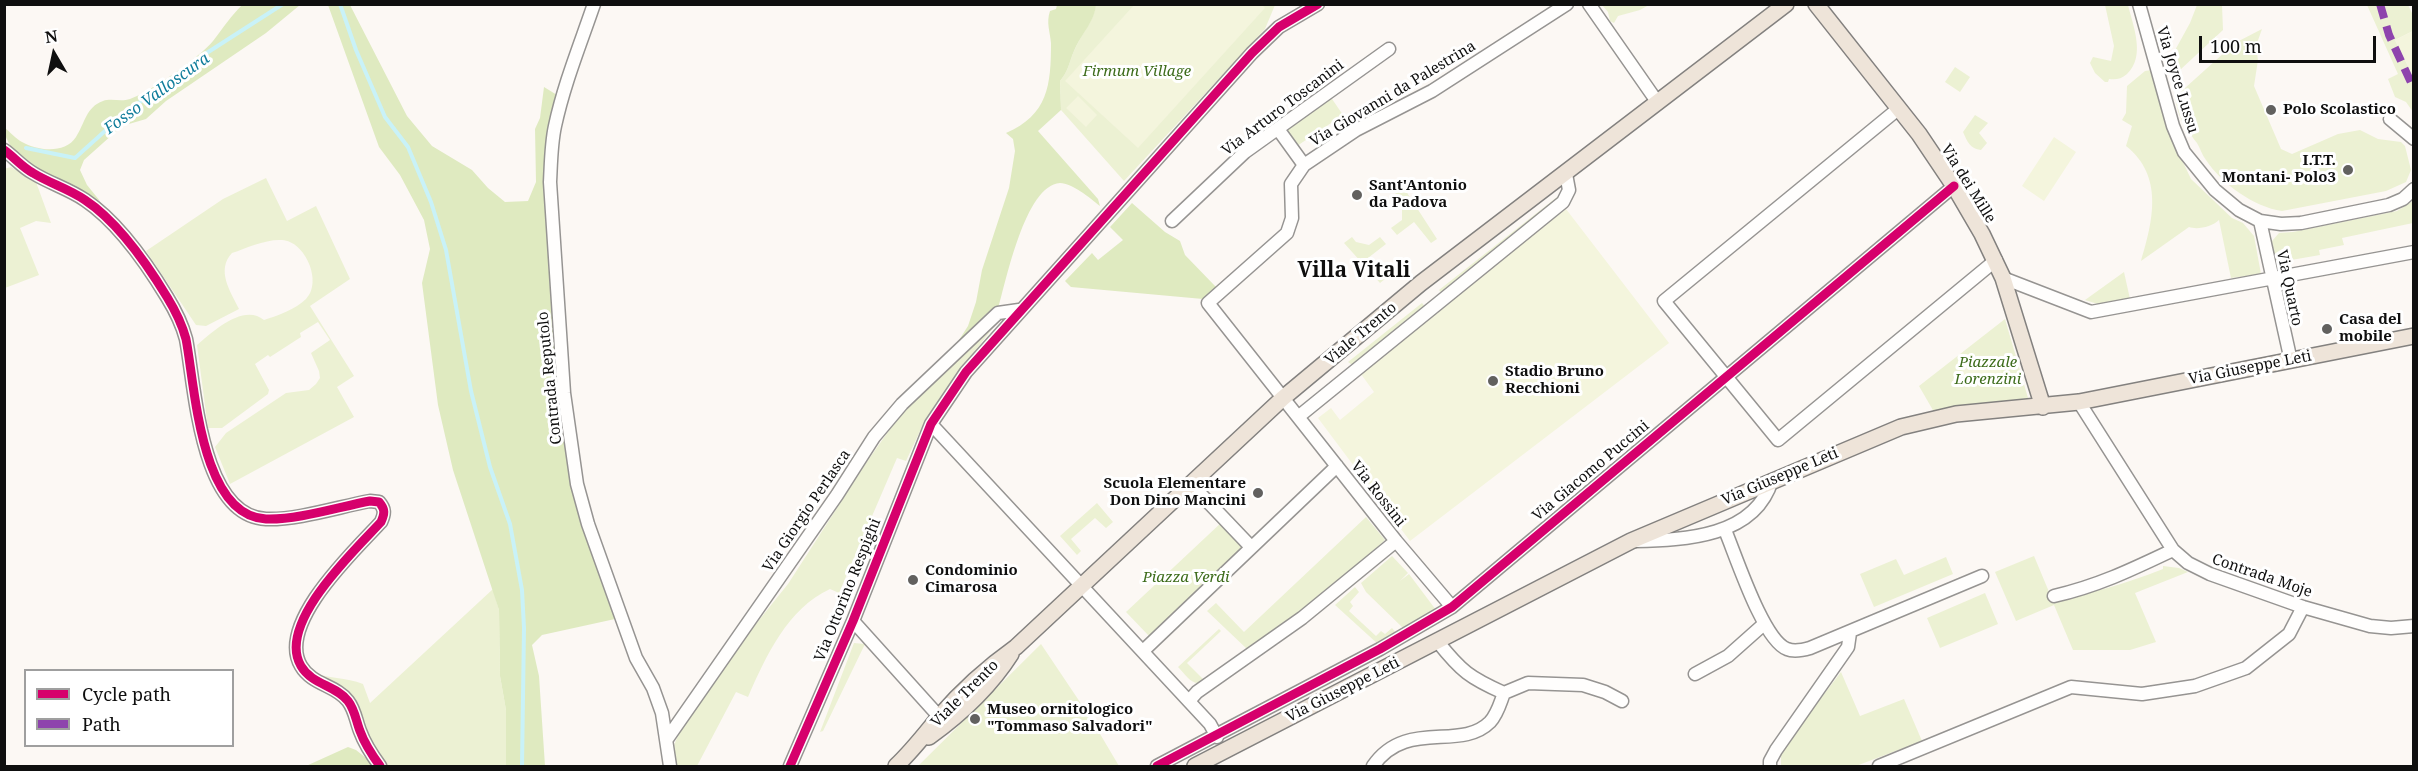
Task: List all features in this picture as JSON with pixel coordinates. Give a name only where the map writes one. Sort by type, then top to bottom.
[{"type":"main road","name":"Viale Trento","points":[[896,766],[943,720],[996,678],[1016,646],[1283,398],[1421,283],[1786,4]]},
{"type":"main road","name":"Via dei Mille","points":[[1816,4],[1898,109],[1954,186],[1996,260],[2043,406]]},
{"type":"main road","name":"Via Giuseppe Leti","points":[[1195,766],[1631,541],[1901,427],[1956,414],[2079,402],[2414,336]]},
{"type":"street","name":"Contrada Reputolo","points":[[594,4],[573,62],[555,127],[551,160],[550,182],[564,393],[578,484],[588,524],[636,658],[659,704],[667,739]]},
{"type":"street","name":"Via Ottorino Respighi","points":[[790,766],[853,621],[932,424],[966,372],[1019,310],[1252,53],[1279,27],[1318,4]]},
{"type":"street","name":"Via Giovanni da Palestrina","points":[[1283,398],[1208,303],[1287,233],[1292,218],[1291,184],[1304,165],[1356,130],[1432,91],[1567,4]]},
{"type":"street","points":[[1589,4],[1658,103]]},
{"type":"street","name":"Via Joyce Lussu","points":[[2139,4],[2173,126],[2184,152],[2215,190],[2239,210],[2260,221],[2281,224],[2301,223],[2367,210],[2403,200],[2414,189]]},
{"type":"street","name":"Via Arturo Toscanini","points":[[1172,220],[1245,152],[1389,49]]},
{"type":"street","points":[[1898,109],[1664,301],[1778,440],[1996,260]]},
{"type":"street","points":[[2390,119],[2414,139]]},
{"type":"street","points":[[1278,129],[1304,165]]},
{"type":"street","points":[[4,150],[32,172],[84,199],[107,216],[166,295],[179,318],[185,338],[195,406],[204,445],[216,476],[232,502],[243,511],[264,519],[289,517],[370,501],[379,502],[383,508],[384,514],[381,522],[334,574],[310,606],[299,627],[296,644],[297,658],[302,668],[313,680],[348,701],[367,749],[380,766]]},
{"type":"street","points":[[1298,417],[1563,202],[1569,190],[1566,174]]},
{"type":"street","name":"Via Giacomo Puccini","points":[[1158,766],[1217,737],[1380,649],[1452,607],[1954,186]]},
{"type":"street","name":"Via Quarto","points":[[2260,221],[2291,361]]},
{"type":"street","points":[[2003,278],[2091,312],[2414,252]]},
{"type":"street","name":"Via Giorgio Perlasca","points":[[667,739],[837,495],[874,437],[902,404],[998,313],[1019,310]]},
{"type":"street","name":"Via Rossini","points":[[1283,398],[1396,541],[1452,607]]},
{"type":"street","name":"Contrada Moje","points":[[2079,402],[2173,550],[2188,563],[2210,574],[2370,626],[2391,628],[2414,626]]},
{"type":"street","points":[[932,424],[1189,700],[1210,724],[1217,737]]},
{"type":"street","points":[[1143,651],[1336,466]]},
{"type":"street","points":[[1631,541],[1663,540],[1725,530],[1741,522],[1760,505],[1769,491],[1772,480]]},
{"type":"street","points":[[1191,484],[1251,548]]},
{"type":"street","points":[[1725,530],[1764,624],[1774,640],[1788,650],[1810,648],[1850,633],[1982,576]]},
{"type":"street","points":[[1189,700],[1302,618],[1396,541]]},
{"type":"street","points":[[2054,596],[2086,589],[2114,579],[2173,550]]},
{"type":"street","points":[[1879,766],[2071,687],[2142,694],[2195,686],[2246,668],[2289,634],[2303,606]]},
{"type":"street","points":[[853,621],[943,720]]},
{"type":"street","points":[[1695,674],[1728,656],[1764,624]]},
{"type":"street","points":[[1770,766],[1776,750],[1848,647],[1850,633]]},
{"type":"street","points":[[1438,642],[1460,668],[1479,682],[1504,693],[1528,683],[1583,685],[1605,692],[1622,701]]},
{"type":"street","points":[[1373,766],[1392,746],[1409,740],[1479,729],[1498,711],[1504,693]]},
{"type":"street","points":[[667,739],[670,766]]},
{"type":"green space","name":"Firmum Village","points":[[1261,4],[1265,8],[1138,148],[1065,81],[1134,5]]},
{"type":"green space","points":[[242,5],[300,5],[266,33],[166,101],[146,119],[122,126],[84,160],[80,170],[87,185],[100,201],[31,164],[12,148],[6,138],[4,127],[28,145],[43,149],[65,146],[76,137],[93,107],[106,100],[130,99],[174,73],[207,48]]},
{"type":"green space","points":[[328,5],[350,5],[407,116],[432,146],[472,170],[505,202],[528,201],[536,182],[535,129],[540,118],[544,87],[557,95],[550,128],[557,368],[595,557],[615,619],[542,635],[532,645],[539,676],[545,766],[506,766],[506,710],[500,676],[499,610],[453,470],[438,405],[422,283],[430,249],[424,220],[400,175],[379,147]]},
{"type":"green space","points":[[1057,5],[1096,5],[1093,17],[1060,81],[1061,110],[1038,131],[1098,199],[1100,206],[1070,185],[1060,183],[1048,188],[1037,200],[1027,217],[1012,258],[998,309],[986,314],[950,354],[968,326],[976,302],[982,270],[1009,188],[1015,151],[1013,139],[1006,133],[1020,126],[1039,108],[1048,85],[1051,43],[1048,23],[1050,11],[1056,9]]},
{"type":"green space","name":"Firmum Village","points":[[1096,5],[1275,5],[1265,29],[1124,181],[1061,110],[1060,81],[1067,71]]},
{"type":"green space","points":[[1602,5],[1649,5],[1618,16],[1614,23],[1610,21],[1608,12]]},
{"type":"green space","points":[[2105,5],[2128,5],[2137,50],[2133,67],[2127,74],[2118,79],[2109,79],[2108,82],[2095,73],[2090,63],[2093,57],[2111,61],[2114,46]]},
{"type":"green space","points":[[2197,5],[2222,5],[2223,30],[2180,70],[2173,69],[2168,66],[2168,63]]},
{"type":"green space","points":[[2367,5],[2408,5],[2413,15],[2413,31],[2395,40],[2413,76],[2413,112],[2406,102],[2395,97],[2388,79],[2398,74]]},
{"type":"green space","points":[[2262,29],[2256,46],[2258,60],[2254,86],[2281,149],[2292,154],[2338,134],[2360,130],[2378,139],[2401,142],[2405,146],[2411,170],[2406,182],[2386,191],[2282,211],[2261,205],[2239,193],[2221,178],[2205,158],[2183,122],[2175,97],[2235,43]]},
{"type":"green space","points":[[2413,31],[2414,76],[2395,40]]},
{"type":"green space","points":[[1955,67],[1970,77],[1960,92],[1945,82]]},
{"type":"green space","points":[[2152,70],[2173,141],[2191,179],[2232,218],[2243,223],[2254,236],[2261,274],[2231,278],[2219,220],[2204,227],[2189,227],[2141,261],[2152,215],[2151,185],[2138,158],[2126,146],[2132,126],[2122,120],[2126,113],[2127,86],[2145,71]]},
{"type":"green space","points":[[1078,96],[1097,115],[1086,127],[1066,108]]},
{"type":"green space","points":[[1330,96],[1343,115],[1297,146],[1284,128]]},
{"type":"green space","points":[[1975,115],[1988,123],[1979,133],[1987,143],[1981,150],[1972,146],[1963,132]]},
{"type":"green space","points":[[2054,137],[2076,152],[2044,201],[2022,186]]},
{"type":"green space","points":[[11,167],[36,182],[51,223],[36,221],[20,228],[39,275],[5,288],[4,169]]},
{"type":"green space","points":[[266,178],[287,221],[316,206],[350,279],[310,306],[354,376],[337,387],[354,417],[230,484],[215,447],[226,433],[286,393],[309,390],[316,384],[320,378],[319,371],[311,353],[330,340],[318,322],[300,333],[301,337],[255,364],[269,390],[268,394],[222,428],[208,428],[197,345],[220,326],[238,317],[256,316],[264,320],[302,303],[311,292],[313,283],[309,264],[298,247],[282,240],[263,242],[232,253],[225,266],[226,281],[239,309],[206,326],[196,325],[146,251],[223,199]]},
{"type":"green space","points":[[1404,188],[1437,239],[1431,243],[1414,222],[1397,235],[1391,228],[1402,220],[1404,205],[1395,194]]},
{"type":"green space","points":[[1557,197],[1558,200],[1444,296],[1439,290]]},
{"type":"green space","points":[[2413,201],[2413,223],[2342,238],[2344,245],[2319,250],[2320,255],[2274,263],[2272,241],[2279,233],[2397,211]]},
{"type":"green space","points":[[1132,203],[1165,232],[1180,241],[1185,255],[1216,287],[1203,299],[1071,287],[1065,281],[1092,253],[1098,260],[1123,240],[1110,227]]},
{"type":"green space","name":"Stadio Bruno Recchioni","points":[[1566,209],[1669,343],[1410,541],[1318,418],[1331,408],[1340,420],[1374,392],[1358,370]]},
{"type":"green space","points":[[1352,237],[1356,242],[1369,245],[1380,237],[1386,244],[1368,258],[1385,279],[1380,283],[1344,243]]},
{"type":"green space","points":[[2124,272],[2130,299],[2101,305],[2085,300]]},
{"type":"green space","points":[[1422,303],[1427,309],[1354,366],[1348,362]]},
{"type":"green space","name":"Piazzale Lorenzini","points":[[2005,319],[2028,398],[1934,412],[1919,386]]},
{"type":"green space","points":[[996,324],[954,378],[921,429],[906,461],[897,458],[839,593],[830,589],[815,597],[802,608],[780,635],[748,697],[736,692],[697,766],[676,766],[674,745],[680,731],[755,625],[788,584],[890,429],[907,409]]},
{"type":"green space","points":[[2000,358],[2002,378],[1963,383],[1961,363]]},
{"type":"green space","points":[[1097,503],[1113,522],[1106,528],[1095,518],[1071,539],[1081,551],[1077,555],[1060,536]]},
{"type":"green space","points":[[1366,517],[1385,540],[1322,597],[1247,649],[1207,611],[1216,603],[1244,632]]},
{"type":"green space","name":"Piazza Verdi","points":[[1223,521],[1246,545],[1149,636],[1126,612]]},
{"type":"green space","points":[[1392,556],[1408,573],[1400,581],[1409,574],[1436,610],[1404,629],[1366,592],[1361,583]]},
{"type":"green space","points":[[2034,556],[2052,599],[2108,588],[2163,569],[2163,566],[2188,572],[2135,593],[2156,642],[2130,650],[2073,650],[2054,605],[2016,621],[1995,572]]},
{"type":"green space","points":[[1946,557],[1953,574],[1874,607],[1860,574],[1896,559],[1904,575]]},
{"type":"green space","points":[[1355,587],[1359,592],[1350,602],[1353,606],[1349,611],[1376,636],[1381,631],[1385,634],[1392,628],[1397,634],[1379,645],[1335,605]]},
{"type":"green space","points":[[493,589],[499,610],[500,676],[506,710],[506,766],[387,766],[376,753],[364,727],[357,703],[350,694],[311,672],[363,684],[370,703]]},
{"type":"green space","points":[[1985,593],[1998,624],[1940,648],[1927,618]]},
{"type":"green space","points":[[1219,629],[1221,631],[1187,663],[1205,681],[1194,682],[1178,667]]},
{"type":"green space","points":[[854,643],[865,644],[823,731],[820,732]]},
{"type":"green space","points":[[1041,644],[1090,717],[1119,766],[918,766]]},
{"type":"green space","points":[[1841,672],[1860,716],[1904,699],[1922,741],[1856,766],[1781,766],[1781,752],[1785,745]]},
{"type":"green space","points":[[348,747],[356,750],[376,766],[306,766]]},
{"type":"waterway","name":"Fosso Valloscura","points":[[26,148],[75,158],[125,113],[202,56],[283,4]]},
{"type":"waterway","points":[[340,4],[356,50],[385,117],[408,147],[431,202],[446,250],[471,391],[490,467],[510,524],[522,590],[524,628],[522,766]]},
{"type":"marked path","points":[[2380,4],[2389,35],[2414,89]]},
{"type":"cycle path","points":[[790,766],[853,621],[931,424],[966,372],[1252,53],[1279,27],[1318,4]]},
{"type":"cycle path","points":[[4,150],[29,171],[79,196],[97,209],[131,244],[150,271],[173,307],[186,339],[198,415],[214,473],[227,496],[244,512],[266,519],[278,519],[370,501],[379,502],[384,514],[381,522],[337,569],[322,589],[308,610],[299,630],[296,649],[301,666],[306,672],[337,691],[348,701],[364,741],[380,766]]},
{"type":"cycle path","points":[[1157,766],[1380,649],[1452,607],[1954,186]]},
{"type":"place","name":"Polo Scolastico","points":[[2271,110]]},
{"type":"place","name":"I.T.T. Montani- Polo3","points":[[2348,170]]},
{"type":"place","name":"Sant'Antonio da Padova","points":[[1357,195]]},
{"type":"place","name":"Casa del mobile","points":[[2327,329]]},
{"type":"place","name":"Stadio Bruno Recchioni","points":[[1493,381]]},
{"type":"place","name":"Scuola Elementare Don Dino Mancini","points":[[1258,493]]},
{"type":"place","name":"Condominio Cimarosa","points":[[913,580]]},
{"type":"place","name":"Museo ornitologico \"Tommaso Salvadori\"","points":[[975,719]]},
{"type":"district","name":"Villa Vitali","points":[[1354,271]]}]
